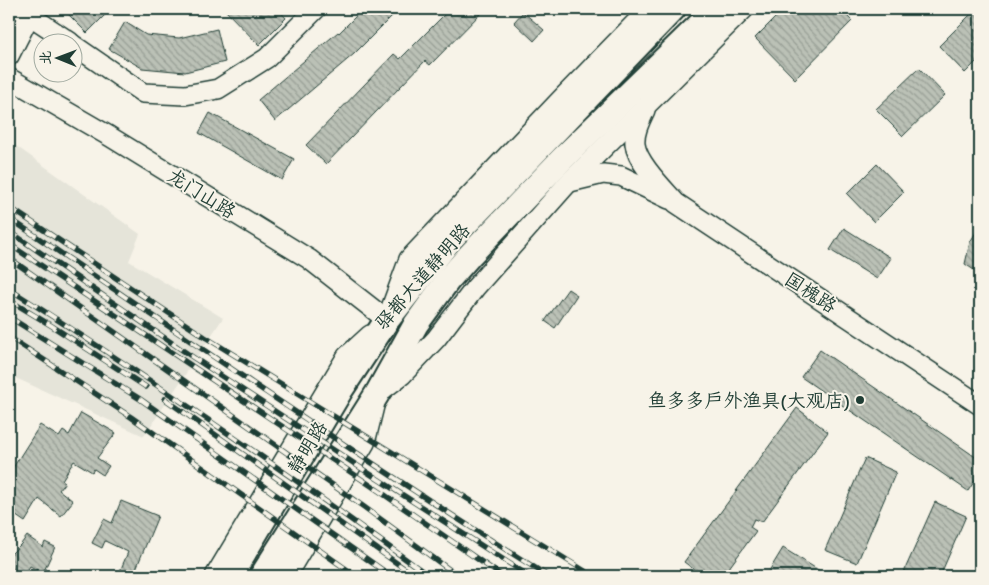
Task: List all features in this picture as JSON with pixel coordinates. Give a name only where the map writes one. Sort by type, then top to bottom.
[{"type":"main road","name":"驿都大道静明路","points":[[387,320],[449,241],[673,9]]},
{"type":"main road","name":"驿都大道静明路","points":[[376,394],[416,324],[448,280],[469,256],[563,158],[716,9]]},
{"type":"main road","name":"静明路","points":[[230,576],[340,391],[387,320]]},
{"type":"main road","name":"静明路","points":[[262,576],[376,394]]},
{"type":"street","points":[[82,51],[143,93],[185,95],[218,89],[267,58],[316,9]]},
{"type":"street","points":[[387,320],[409,260],[649,9]]},
{"type":"street","points":[[376,394],[402,375],[436,339],[475,288],[569,182],[744,9]]},
{"type":"street","points":[[9,56],[25,12],[54,32]]},
{"type":"street","name":"龙门山路","points":[[9,78],[109,136],[309,259],[387,320]]},
{"type":"street","name":"国槐路","points":[[648,102],[638,124],[635,145],[648,171],[676,203],[980,405]]},
{"type":"street","points":[[569,182],[603,174],[620,176],[676,203]]},
{"type":"street","name":"驿都大道静明路","points":[[215,576],[347,356],[387,320]]},
{"type":"street","name":"驿都大道静明路","points":[[286,576],[365,443],[376,394]]},
{"type":"shaded area","points":[[9,141],[140,234],[129,261],[223,318],[144,436],[9,375]]},
{"type":"building","points":[[63,9],[111,9],[87,33]]},
{"type":"building","points":[[224,9],[278,9],[286,18],[259,45]]},
{"type":"building","points":[[363,9],[399,9],[354,54],[275,121],[258,100],[339,33]]},
{"type":"building","points":[[450,9],[485,9],[430,65],[425,61],[326,164],[306,145],[394,54],[400,59]]},
{"type":"building","points":[[784,9],[840,9],[852,21],[795,79],[755,38]]},
{"type":"building","points":[[976,9],[980,9],[980,58],[965,73],[939,46]]},
{"type":"building","points":[[523,12],[544,30],[534,41],[514,22]]},
{"type":"building","points":[[125,22],[146,35],[179,38],[217,29],[225,62],[185,72],[142,68],[109,49]]},
{"type":"building","points":[[919,68],[945,95],[903,136],[876,109]]},
{"type":"building","points":[[210,113],[294,159],[282,180],[199,133]]},
{"type":"building","points":[[877,164],[904,192],[874,222],[847,194]]},
{"type":"building","points":[[980,226],[980,274],[965,264],[970,242]]},
{"type":"building","points":[[844,228],[891,258],[877,279],[830,250]]},
{"type":"building","points":[[568,289],[577,295],[555,328],[545,321]]},
{"type":"building","points":[[820,350],[980,460],[980,473],[968,491],[801,377]]},
{"type":"building","points":[[797,408],[828,432],[762,522],[754,519],[750,527],[756,531],[723,576],[703,576],[684,562]]},
{"type":"building","points":[[81,413],[116,433],[97,458],[109,466],[103,475],[94,469],[92,472],[74,461],[62,480],[65,482],[59,490],[73,501],[61,516],[39,499],[25,522],[9,511],[9,474],[40,425],[59,437],[63,431],[69,435]]},
{"type":"building","points":[[865,458],[896,472],[857,563],[825,550]]},
{"type":"building","points":[[121,501],[158,516],[133,576],[118,576],[128,552],[105,541],[102,548],[92,543],[104,519],[112,523]]},
{"type":"building","points":[[935,502],[966,516],[940,576],[902,576]]},
{"type":"building","points":[[27,536],[43,547],[45,542],[55,547],[43,573],[30,566],[24,576],[9,576],[9,556]]},
{"type":"building","points":[[783,548],[828,576],[766,576]]},
{"type":"railway","points":[[9,207],[205,337],[593,576]]},
{"type":"railway","points":[[9,218],[344,445],[548,576]]},
{"type":"railway","points":[[9,231],[191,356],[529,576]]},
{"type":"railway","points":[[9,244],[379,491],[502,576]]},
{"type":"railway","points":[[9,258],[364,507],[458,576]]},
{"type":"railway","points":[[9,289],[224,431],[429,576]]},
{"type":"railway","points":[[9,300],[146,387]]},
{"type":"railway","points":[[9,317],[140,399],[391,576]]},
{"type":"railway","points":[[9,337],[131,417],[356,576]]},
{"type":"railway","points":[[165,399],[415,576]]},
{"type":"place","name":"鱼多多户外渔具(大观店)","points":[[860,400]]}]
